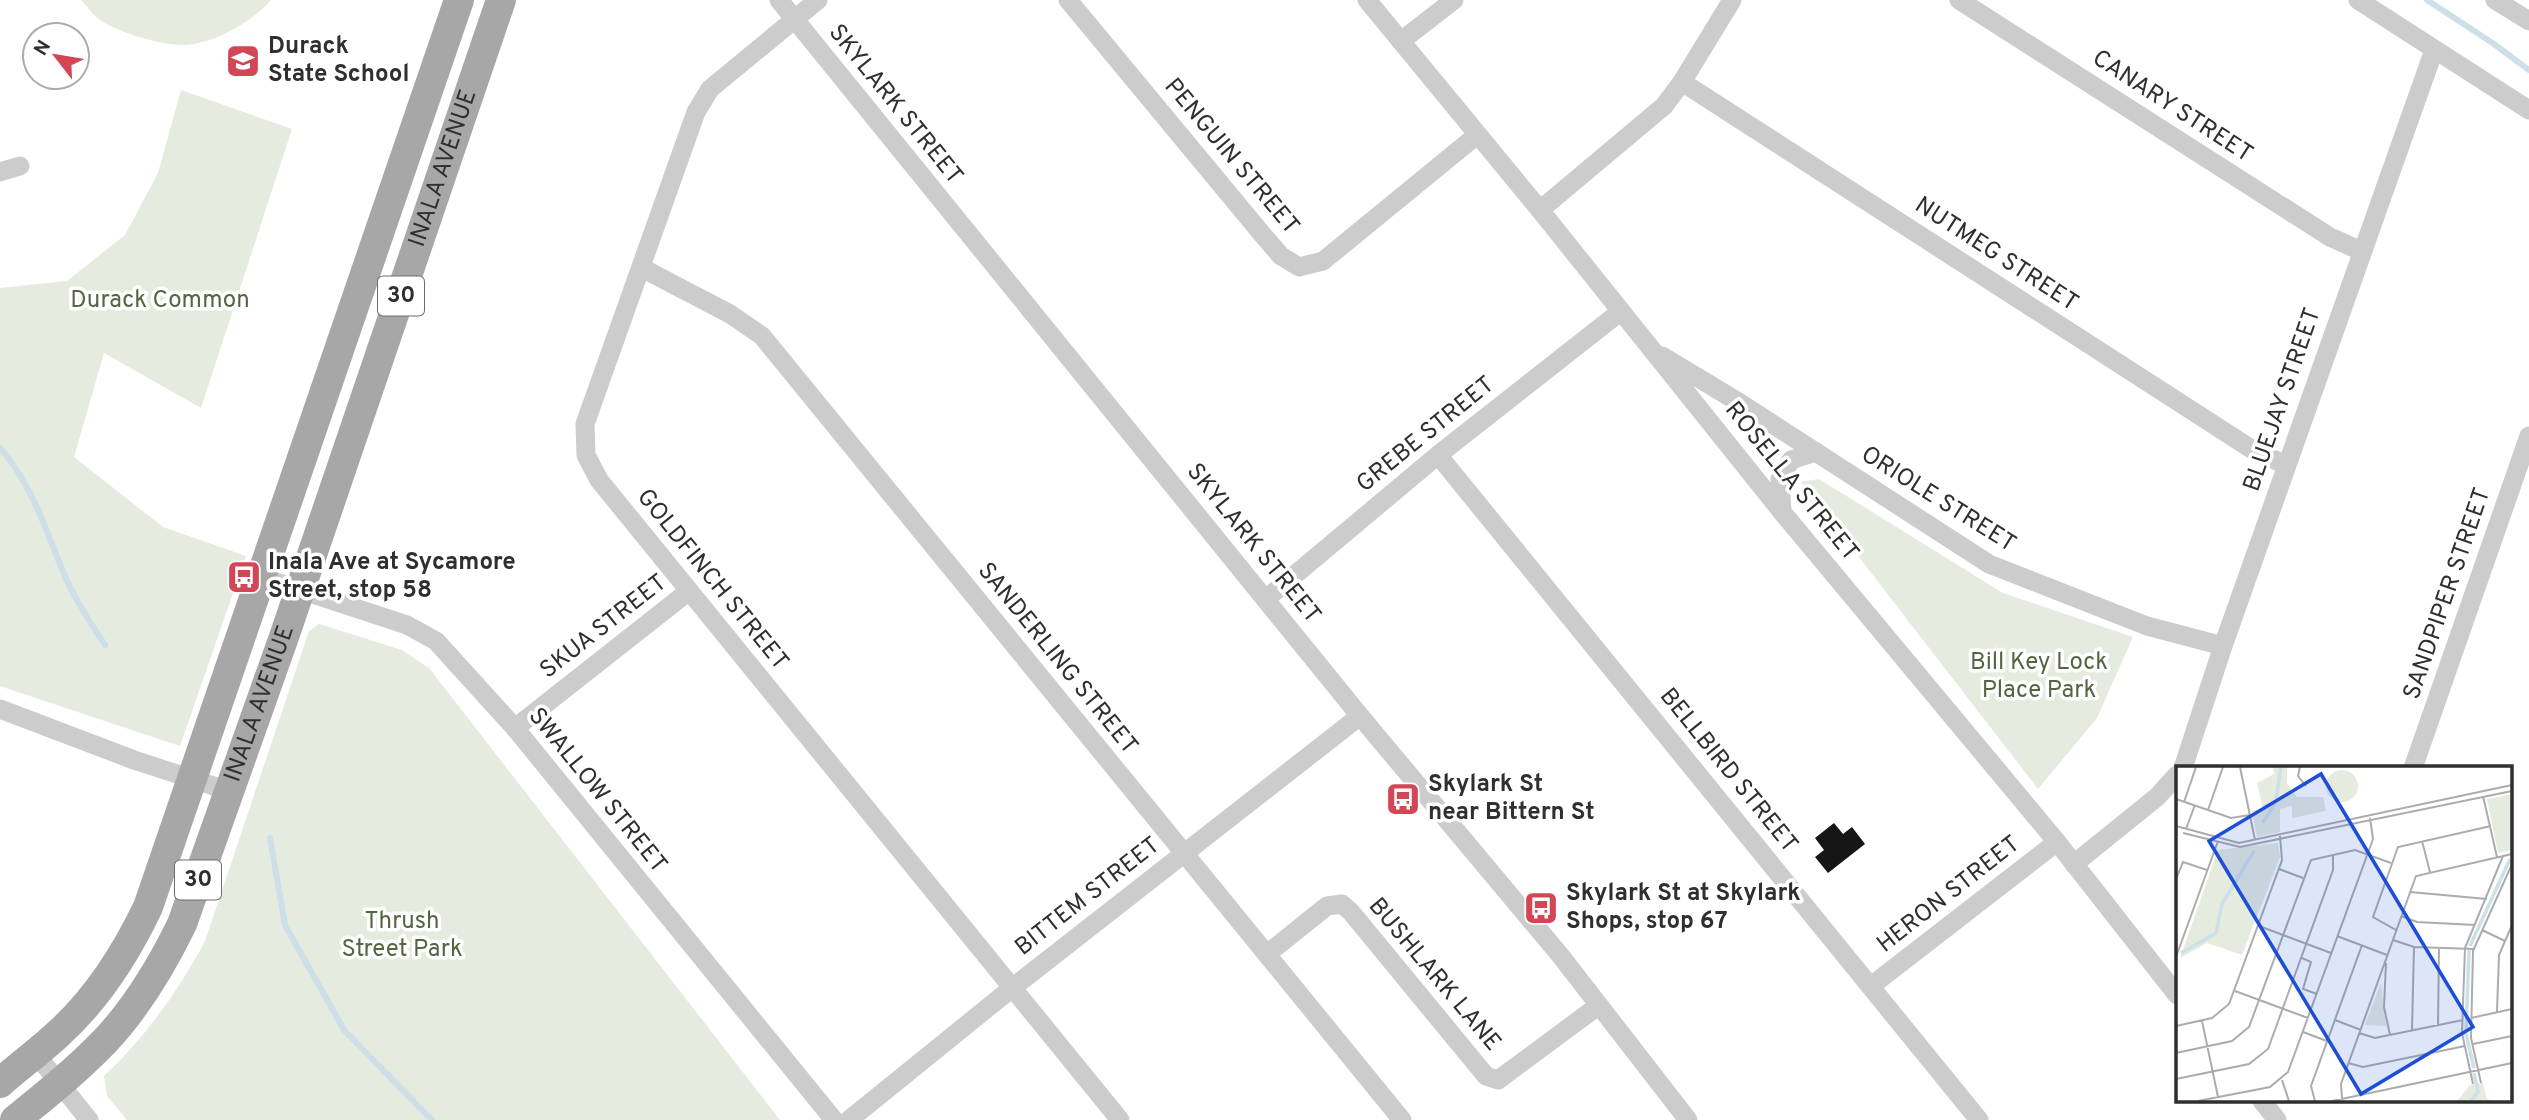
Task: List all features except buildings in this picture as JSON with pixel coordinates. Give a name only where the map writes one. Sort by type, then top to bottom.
[{"type":"main road","name":"INALA AVENUE","points":[[0,1083],[60,1033],[104,982],[133,937],[156,886],[459,0]]},
{"type":"main road","name":"INALA AVENUE","points":[[15,1120],[106,1040],[127,1014],[167,953],[193,896],[501,0]]},
{"type":"street","name":"SKYLARK STREET","points":[[779,0],[1360,716],[1560,955],[1688,1120]]},
{"type":"street","name":"GOLDFINCH STREET","points":[[818,0],[710,89],[696,112],[585,424],[586,455],[599,480],[1120,1120]]},
{"type":"street","name":"PENGUIN STREET","points":[[1068,0],[1281,256],[1299,267],[1322,261],[1477,135]]},
{"type":"street","name":"ROSELLA STREET","points":[[1367,0],[1540,210],[1782,512],[2057,842],[2176,994]]},
{"type":"street","points":[[1401,41],[1454,0]]},
{"type":"street","points":[[1540,210],[1664,106],[1682,82],[1732,0]]},
{"type":"street","name":"CANARY STREET","points":[[1959,0],[2330,237],[2361,251]]},
{"type":"street","points":[[2358,0],[2529,110]]},
{"type":"street","points":[[2495,0],[2529,21]]},
{"type":"street","name":"BLUEJAY STREET","points":[[2184,766],[2286,465],[2434,50]]},
{"type":"street","name":"NUTMEG STREET","points":[[1682,82],[2253,450],[2286,465]]},
{"type":"street","points":[[0,172],[20,166]]},
{"type":"street","name":"SANDERLING STREET","points":[[642,268],[730,314],[762,336],[1402,1120]]},
{"type":"street","name":"GREBE STREET","points":[[1266,599],[1438,455],[1620,312]]},
{"type":"street","name":"ORIOLE STREET","points":[[1650,348],[1989,564],[2147,626],[2223,646]]},
{"type":"street","name":"SANDPIPER STREET","points":[[2414,766],[2529,436]]},
{"type":"street","points":[[1782,512],[1780,479],[1791,460],[1816,452]]},
{"type":"street","name":"BELLBIRD STREET","points":[[1438,455],[1979,1120]]},
{"type":"street","name":"SWALLOW STREET","points":[[261,577],[407,625],[436,640],[515,728],[834,1120]]},
{"type":"street","name":"SKUA STREET","points":[[515,728],[689,591]]},
{"type":"street","points":[[0,709],[134,760],[229,791]]},
{"type":"street","name":"BITTEM STREET","points":[[849,1120],[1012,988],[1360,716]]},
{"type":"street","points":[[2074,864],[2157,797],[2176,776]]},
{"type":"street","name":"HERON STREET","points":[[1871,986],[2057,842]]},
{"type":"street","name":"BUSHLARK LANE","points":[[1267,954],[1327,906],[1342,904],[1486,1076],[1499,1080],[1598,1006]]},
{"type":"street","points":[[35,1053],[89,1120]]},
{"type":"street","points":[[2263,1102],[2277,1120]]},
{"type":"green space","points":[[81,0],[271,0],[231,31],[206,41],[182,45],[149,40],[112,27],[95,16]]},
{"type":"green space","name":"Durack Common","points":[[181,90],[292,129],[201,408],[104,353],[74,457],[163,527],[246,556],[180,746],[0,686],[0,288],[67,281],[125,235],[158,173]]},
{"type":"green space","name":"Bill Key Lock Place Park","points":[[1819,479],[2003,593],[2133,637],[2097,718],[2038,789],[1801,482]]},
{"type":"green space","name":"Thrush Street Park","points":[[319,624],[402,650],[429,668],[780,1120],[127,1120],[107,1096],[104,1076],[160,1013],[205,941],[309,631]]},
{"type":"waterway","points":[[2427,0],[2529,70]]},
{"type":"waterway","points":[[0,448],[30,492],[68,584],[105,645]]},
{"type":"waterway","points":[[270,838],[285,925],[344,1030],[432,1120]]},
{"type":"place","name":"Durack State School","points":[[243,61]]},
{"type":"place","name":"Inala Ave at Sycamore Street, stop 58","points":[[244,577]]},
{"type":"place","name":"Skylark St near Bittern St","points":[[1403,799]]},
{"type":"place","name":"Skylark St at Skylark Shops, stop 67","points":[[1541,908]]}]
